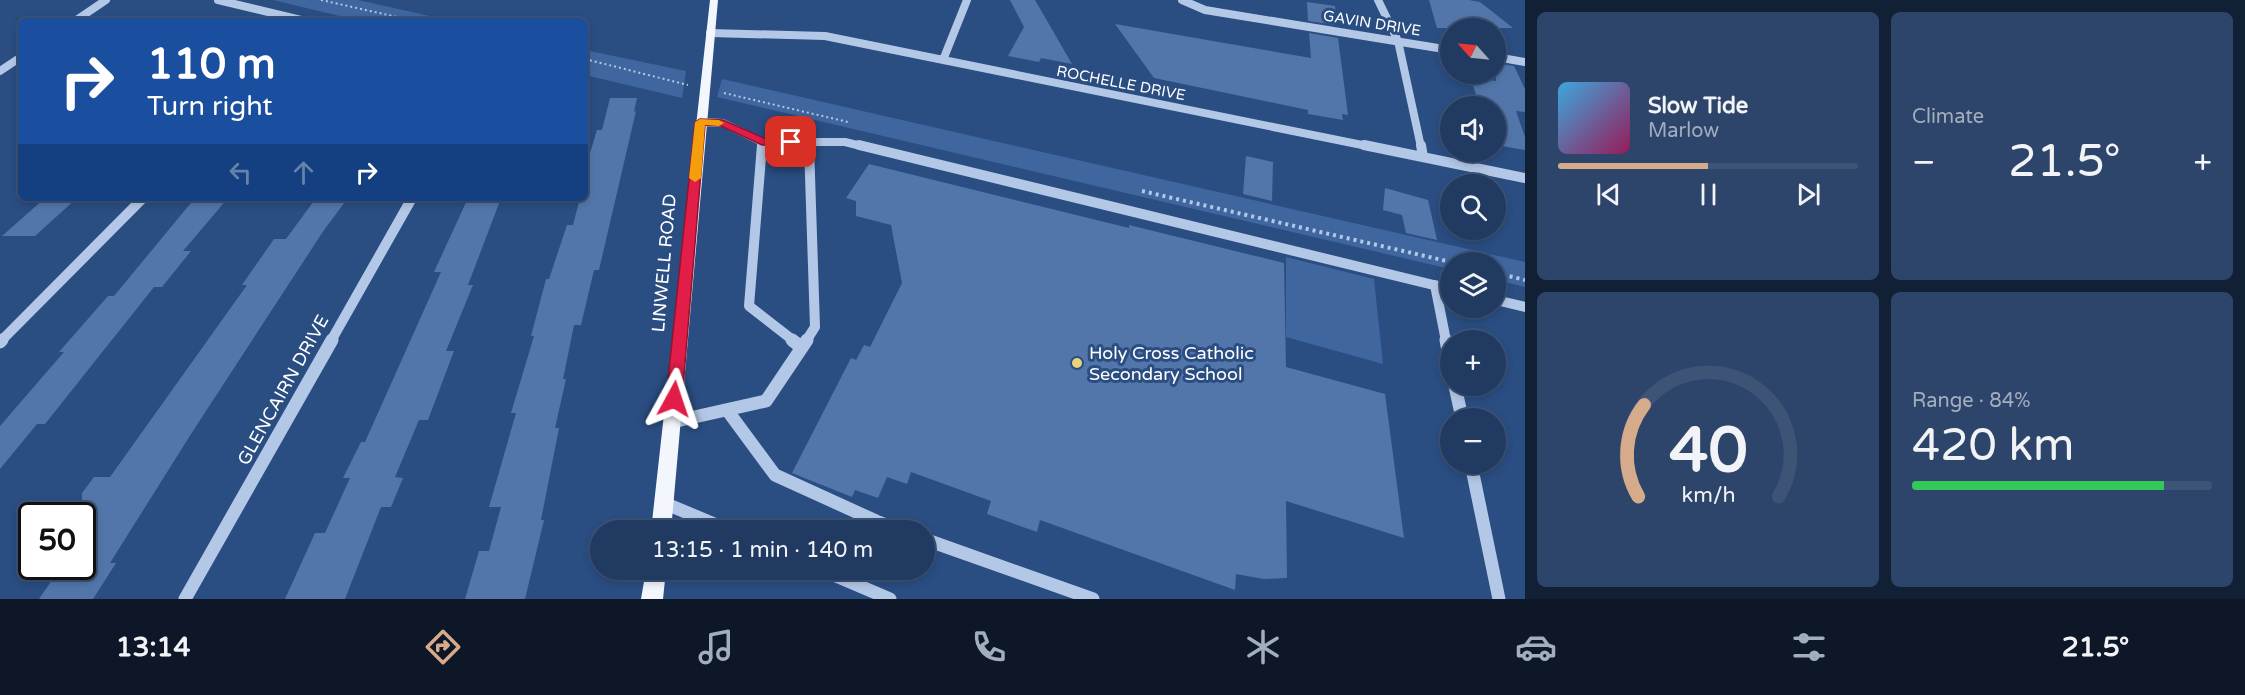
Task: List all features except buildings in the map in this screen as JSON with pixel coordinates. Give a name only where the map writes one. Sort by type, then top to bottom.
[{"type":"main road","name":"LINWELL ROAD","points":[[662,520],[700,122],[714,0]]},
{"type":"main road","points":[[652,599],[655,580]]},
{"type":"street","points":[[79,18],[106,0]]},
{"type":"street","points":[[218,0],[293,18]]},
{"type":"street","points":[[943,60],[967,0]]},
{"type":"street","points":[[1378,0],[1398,41],[1423,158]]},
{"type":"street","name":"GAVIN DRIVE","points":[[1183,1],[1205,10],[1440,48]]},
{"type":"street","name":"ROCHELLE DRIVE","points":[[710,33],[825,36],[1525,178]]},
{"type":"street","points":[[0,71],[18,59]]},
{"type":"street","points":[[1506,59],[1525,62]]},
{"type":"street","points":[[700,122],[723,123],[762,142],[845,142],[1440,286]]},
{"type":"street","points":[[762,142],[749,306],[801,347]]},
{"type":"street","points":[[672,422],[766,401],[815,327],[809,142]]},
{"type":"street","points":[[0,342],[140,201]]},
{"type":"street","name":"GLENCAIRN DRIVE","points":[[186,599],[410,201]]},
{"type":"street","points":[[1435,285],[1444,330]]},
{"type":"street","points":[[1506,302],[1525,307]]},
{"type":"street","points":[[727,410],[775,475],[862,520]]},
{"type":"street","points":[[1473,474],[1498,599]]},
{"type":"street","points":[[664,503],[704,520]]},
{"type":"street","points":[[935,543],[1093,599]]},
{"type":"street","points":[[859,580],[890,599]]},
{"type":"path","points":[[321,0],[402,18]]},
{"type":"path","points":[[588,60],[687,85]]},
{"type":"path","points":[[1506,275],[1525,280]]},
{"type":"shaded area","points":[[273,0],[358,0],[439,18],[348,18]]},
{"type":"shaded area","points":[[588,51],[686,71],[682,98],[588,76]]},
{"type":"shaded area","points":[[722,79],[1481,252],[1440,252],[1440,267],[717,97]]},
{"type":"shaded area","points":[[1286,257],[1374,279],[1383,364],[1286,337]]},
{"type":"shaded area","points":[[1506,258],[1525,262],[1525,287],[1506,282]]},
{"type":"slow traffic","points":[[695,178],[700,122],[719,123]]},
{"type":"place","name":"Holy Cross Catholic Secondary School","points":[[1077,363]]},
{"type":"route","points":[[674,399],[700,122],[723,123],[762,142],[791,142]]}]
